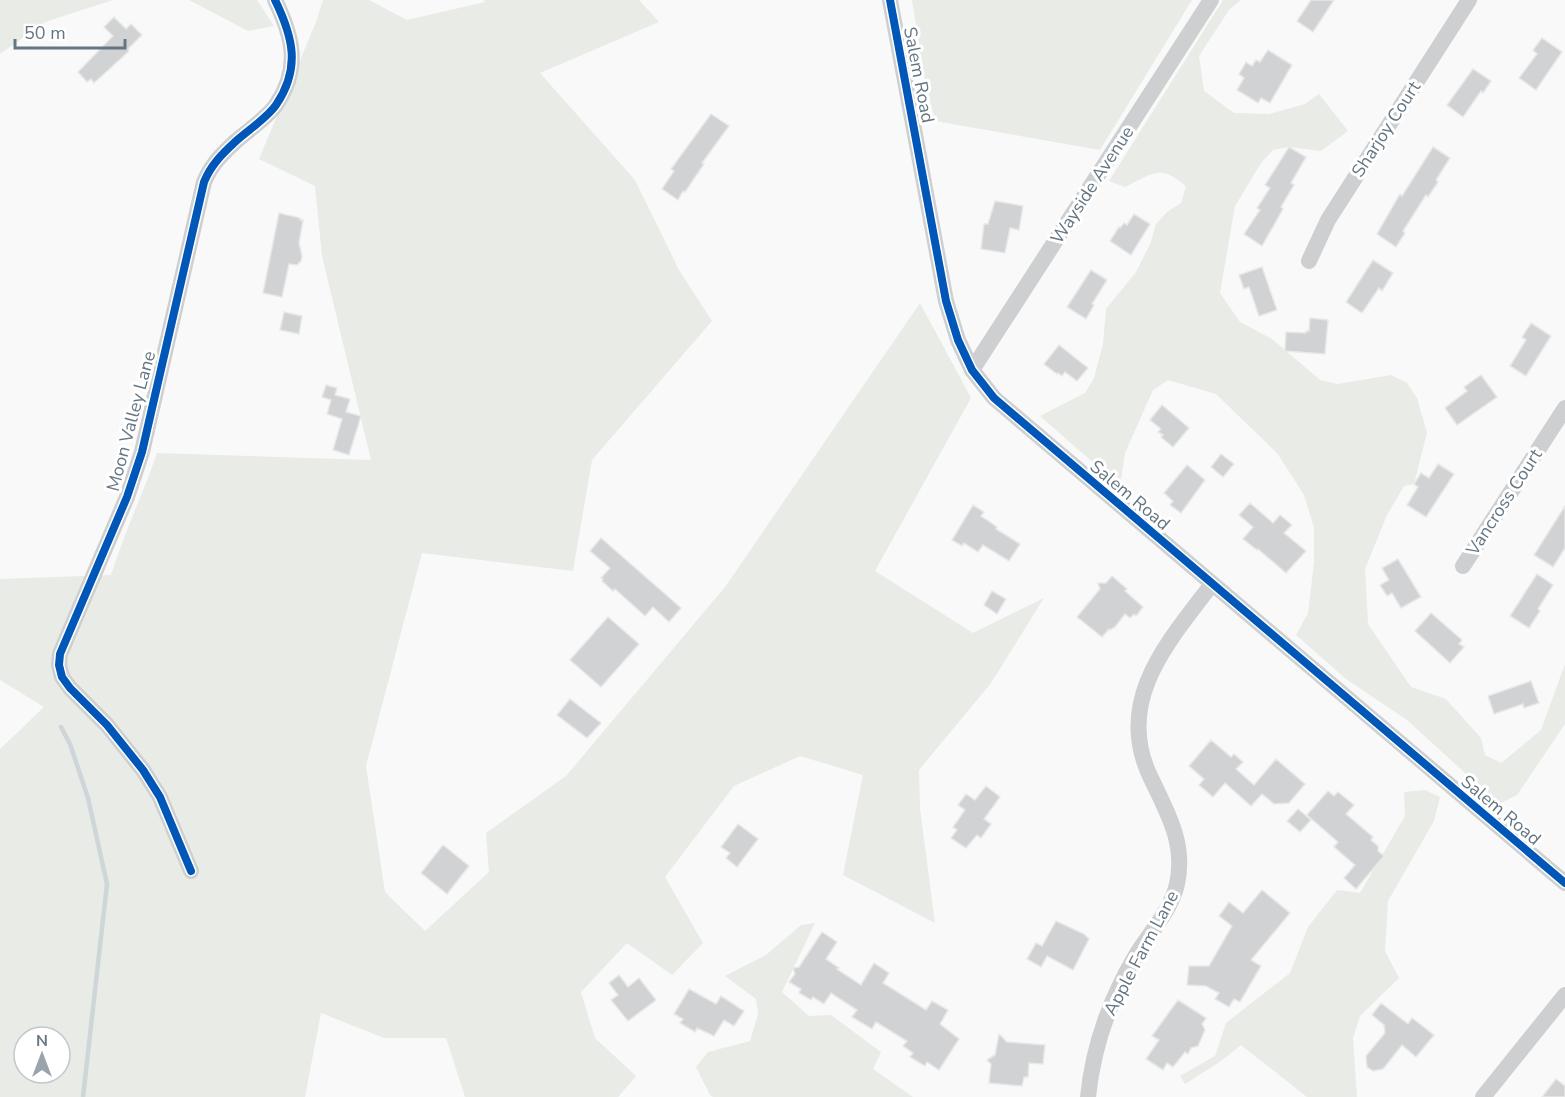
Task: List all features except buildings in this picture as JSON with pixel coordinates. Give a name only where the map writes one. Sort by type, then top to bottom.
[{"type":"street","name":"Moon Valley Lane","points":[[191,871],[160,797],[121,741],[62,677],[59,665],[60,654],[127,497],[142,452],[204,182],[219,156],[276,106],[286,85],[291,67],[292,42],[275,0]]},
{"type":"street","name":"Salem Road","points":[[890,0],[946,301],[958,340],[972,370],[994,398],[1565,884]]},
{"type":"street","name":"Wayside Avenue","points":[[972,370],[1211,0]]},
{"type":"street","name":"Sharjoy Court","points":[[1310,261],[1328,220],[1469,0]]},
{"type":"street","name":"Vancross Court","points":[[1463,566],[1565,408]]},
{"type":"street","name":"Apple Farm Lane","points":[[1088,1097],[1096,1049],[1108,1013],[1127,971],[1170,903],[1179,870],[1179,850],[1175,830],[1145,764],[1139,726],[1142,699],[1148,676],[1158,656],[1212,584]]},
{"type":"street","points":[[1483,1097],[1565,995]]},
{"type":"shaded area","points":[[0,0],[113,0],[45,22],[0,54]]},
{"type":"shaded area","points":[[189,0],[257,0],[274,26],[248,31]]},
{"type":"shaded area","points":[[323,0],[369,0],[407,20],[485,2],[484,0],[639,0],[659,22],[540,73],[635,180],[679,270],[712,321],[592,460],[573,571],[422,553],[366,766],[385,892],[425,931],[489,872],[486,833],[566,776],[725,587],[920,303],[971,398],[875,571],[973,633],[1044,598],[991,683],[919,770],[920,809],[935,923],[843,875],[863,775],[800,756],[734,786],[665,877],[703,943],[672,975],[627,943],[581,992],[595,1038],[636,1076],[618,1097],[465,1097],[446,1038],[384,1038],[321,1013],[305,1097],[0,1097],[0,749],[44,707],[0,680],[0,579],[111,575],[157,453],[371,460],[322,256],[315,186],[259,159]]},
{"type":"shaded area","points":[[912,0],[1192,0],[1100,150],[935,121],[925,81]]},
{"type":"shaded area","points":[[1223,0],[1241,0],[1229,10],[1199,56],[1204,91],[1234,113],[1269,114],[1305,104],[1319,94],[1348,131],[1321,151],[1289,147],[1273,150],[1261,163],[1235,206],[1220,293],[1240,322],[1272,339],[1320,380],[1338,384],[1391,375],[1407,383],[1417,398],[1427,433],[1414,484],[1404,486],[1387,515],[1365,569],[1368,624],[1411,687],[1446,699],[1481,738],[1485,755],[1501,763],[1541,730],[1565,664],[1565,724],[1517,795],[1499,804],[1407,720],[1346,679],[1296,635],[1308,613],[1314,563],[1314,528],[1304,495],[1277,453],[1216,394],[1168,380],[1153,390],[1125,453],[1120,486],[1040,416],[1085,393],[1094,378],[1103,344],[1106,309],[1136,272],[1151,242],[1156,224],[1167,212],[1181,203],[1186,187],[1170,175],[1156,173],[1125,187],[1109,181]]},
{"type":"shaded area","points":[[1425,790],[1440,797],[1434,821],[1388,901],[1385,951],[1399,978],[1360,1016],[1353,1038],[1357,1097],[1307,1097],[1241,1045],[1185,1084],[1180,1076],[1215,1056],[1226,1023],[1290,973],[1308,927],[1337,890],[1360,893],[1405,816],[1404,792]]},
{"type":"shaded area","points":[[815,923],[782,992],[809,1016],[831,1015],[881,1052],[873,1069],[913,1097],[713,1097],[696,1067],[708,1052],[750,1041],[758,1014],[756,999],[725,976],[766,955],[801,925]]},
{"type":"waterway","points":[[61,727],[70,744],[88,798],[107,884],[83,1097]]},
{"type":"cycle path","points":[[191,871],[160,797],[143,770],[107,725],[62,677],[59,665],[60,654],[127,497],[142,452],[204,182],[221,155],[272,110],[289,78],[292,52],[290,40],[275,0]]},
{"type":"cycle path","points":[[890,0],[946,301],[958,340],[972,370],[994,398],[1565,883]]}]
